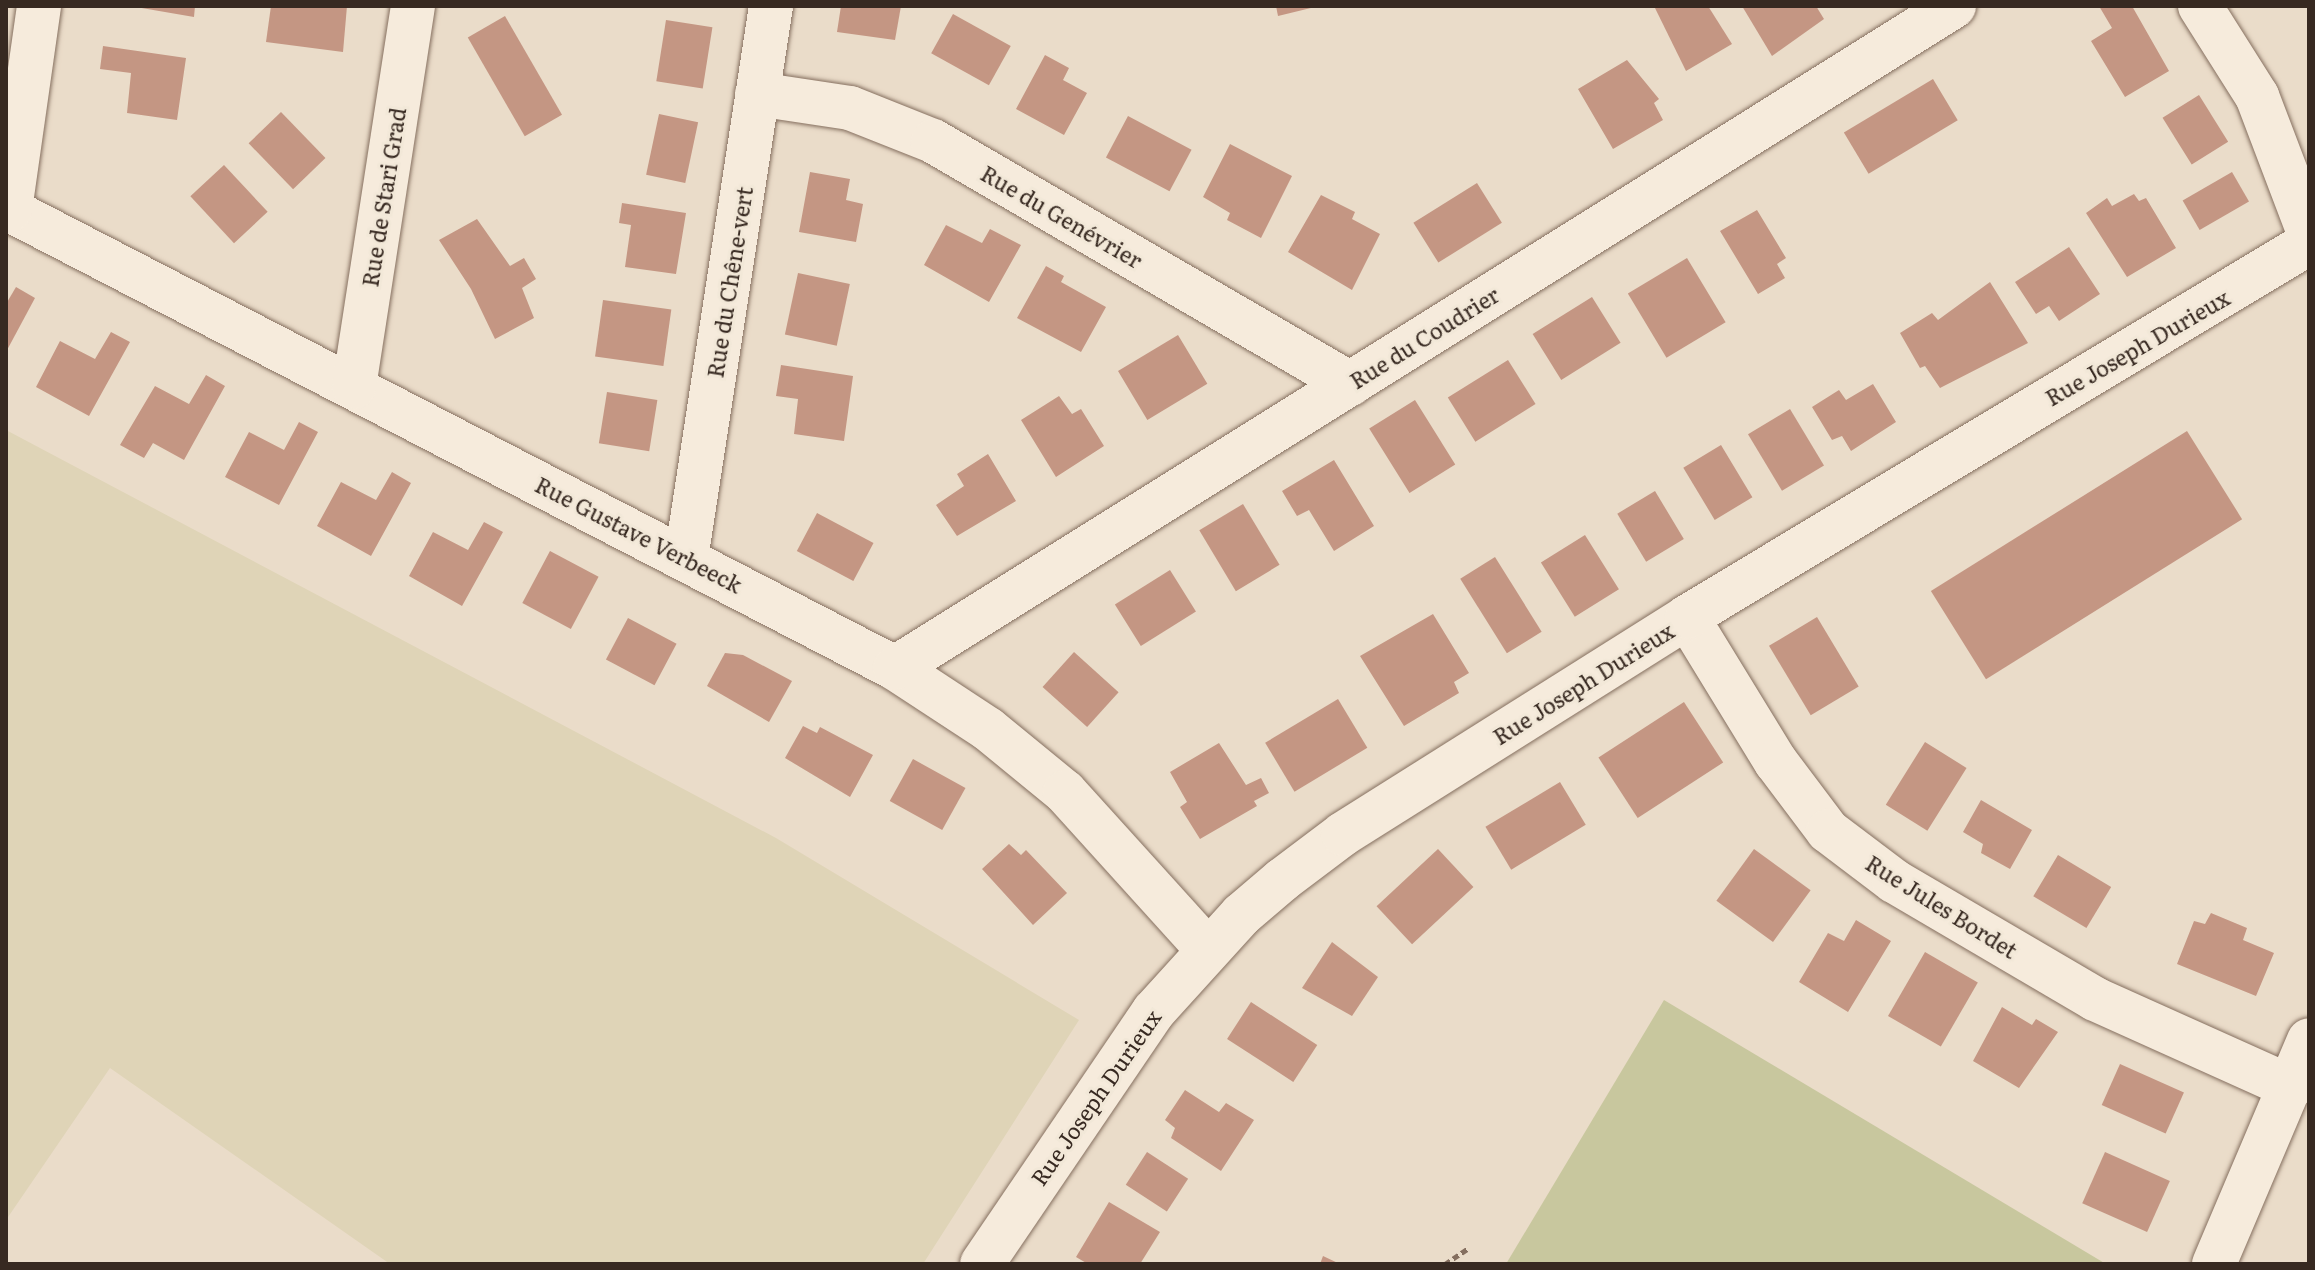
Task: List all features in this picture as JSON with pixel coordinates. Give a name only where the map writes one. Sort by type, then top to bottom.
[{"type":"street","points":[[8,209],[39,6]]},
{"type":"street","name":"Rue de Stari Grad","points":[[354,387],[413,6]]},
{"type":"street","name":"Rue du Chêne-vert","points":[[686,559],[771,6]]},
{"type":"street","name":"Rue du Coudrier","points":[[895,668],[1954,6]]},
{"type":"street","points":[[2200,6],[2257,96],[2309,233]]},
{"type":"street","name":"Rue du Genévrier","points":[[757,94],[850,108],[933,141],[1350,384]]},
{"type":"street","name":"Rue Gustave Verbeeck","points":[[8,209],[895,668],[988,729],[1065,792],[1207,949]]},
{"type":"street","name":"Rue Joseph Durieux","points":[[982,1264],[1154,1011],[1241,915],[1343,834],[1687,617],[2309,243]]},
{"type":"street","name":"Rue Jules Bordet","points":[[1687,617],[1776,762],[1828,831],[1894,881],[2095,999],[2291,1087]]},
{"type":"street","points":[[2214,1264],[2309,1040]]},
{"type":"path","points":[[1445,1264],[1467,1249]]},
{"type":"shaded area","points":[[6,430],[776,838],[1079,1020],[923,1264],[390,1264],[110,1068],[6,1220]]},
{"type":"green space","points":[[1664,1000],[2106,1264],[1506,1264]]},
{"type":"building","points":[[130,6],[195,6],[194,17]]},
{"type":"building","points":[[271,6],[347,6],[343,52],[266,42]]},
{"type":"building","points":[[841,6],[901,6],[895,40],[837,32]]},
{"type":"building","points":[[1276,6],[1315,6],[1315,7],[1278,16]]},
{"type":"building","points":[[1654,6],[1708,6],[1732,44],[1686,71]]},
{"type":"building","points":[[1742,6],[1816,6],[1824,19],[1772,56]]},
{"type":"building","points":[[2099,6],[2132,6],[2169,71],[2125,97],[2091,41],[2112,28]]},
{"type":"building","points":[[953,14],[1011,46],[989,85],[931,53]]},
{"type":"building","points":[[505,16],[562,115],[525,136],[468,38]]},
{"type":"building","points":[[666,20],[712,27],[703,89],[656,81]]},
{"type":"building","points":[[103,46],[186,58],[177,120],[127,113],[131,73],[100,69]]},
{"type":"building","points":[[1045,55],[1069,68],[1063,80],[1087,93],[1064,135],[1016,109]]},
{"type":"building","points":[[1627,60],[1659,99],[1654,103],[1663,120],[1613,149],[1578,89]]},
{"type":"building","points":[[1933,79],[1958,120],[1869,174],[1844,133]]},
{"type":"building","points":[[2199,95],[2228,142],[2192,164],[2163,118]]},
{"type":"building","points":[[281,112],[325,158],[293,189],[249,143]]},
{"type":"building","points":[[659,114],[698,122],[685,183],[646,175]]},
{"type":"building","points":[[1128,116],[1192,150],[1170,191],[1106,157]]},
{"type":"building","points":[[1230,144],[1292,176],[1261,238],[1227,220],[1230,213],[1203,197]]},
{"type":"building","points":[[224,165],[268,212],[234,243],[190,196]]},
{"type":"building","points":[[810,172],[850,179],[846,200],[863,204],[856,242],[799,232]]},
{"type":"building","points":[[2232,172],[2249,201],[2200,230],[2183,200]]},
{"type":"building","points":[[1477,183],[1502,223],[1438,263],[1413,223]]},
{"type":"building","points":[[2134,194],[2139,201],[2146,198],[2176,248],[2127,277],[2086,213],[2107,198],[2112,206]]},
{"type":"building","points":[[1321,195],[1355,212],[1352,219],[1380,234],[1352,290],[1288,252]]},
{"type":"building","points":[[622,203],[686,213],[676,274],[625,267],[631,225],[619,223]]},
{"type":"building","points":[[1757,210],[1786,258],[1777,264],[1785,278],[1758,294],[1720,231]]},
{"type":"building","points":[[477,219],[510,266],[524,258],[536,279],[522,288],[534,318],[495,339],[471,289],[439,240]]},
{"type":"building","points":[[946,225],[982,243],[990,229],[1021,245],[989,302],[924,265]]},
{"type":"building","points":[[2069,247],[2100,294],[2059,321],[2049,306],[2036,314],[2015,282]]},
{"type":"building","points":[[1687,258],[1726,322],[1666,358],[1628,294]]},
{"type":"building","points":[[1046,266],[1064,276],[1061,282],[1106,307],[1081,352],[1017,318]]},
{"type":"building","points":[[798,273],[850,284],[837,346],[785,335]]},
{"type":"building","points":[[1990,282],[2028,343],[1940,388],[1925,366],[1920,368],[1900,333],[1932,313],[1938,320]]},
{"type":"building","points":[[16,287],[35,298],[6,352],[6,304]]},
{"type":"building","points":[[1592,297],[1621,343],[1561,380],[1533,334]]},
{"type":"building","points":[[603,300],[671,310],[663,366],[595,356]]},
{"type":"building","points":[[111,332],[130,342],[89,416],[36,387],[60,341],[95,359]]},
{"type":"building","points":[[1178,335],[1207,384],[1147,420],[1118,371]]},
{"type":"building","points":[[1508,360],[1536,404],[1475,442],[1448,398]]},
{"type":"building","points":[[781,365],[853,376],[844,441],[794,434],[798,399],[776,396]]},
{"type":"building","points":[[206,375],[225,386],[184,460],[153,443],[144,458],[120,445],[155,386],[189,404]]},
{"type":"building","points":[[1873,384],[1896,422],[1851,451],[1842,436],[1832,440],[1812,407],[1839,390],[1846,400]]},
{"type":"building","points":[[607,392],[657,400],[649,451],[599,443]]},
{"type":"building","points":[[1059,396],[1072,414],[1081,409],[1104,446],[1056,477],[1021,420]]},
{"type":"building","points":[[1415,400],[1455,464],[1409,493],[1369,429]]},
{"type":"building","points":[[1790,409],[1824,466],[1782,491],[1748,434]]},
{"type":"building","points":[[299,422],[318,432],[279,505],[225,477],[249,432],[284,450]]},
{"type":"building","points":[[2187,431],[2242,519],[1986,679],[1931,591]]},
{"type":"building","points":[[1721,445],[1752,497],[1715,520],[1683,468]]},
{"type":"building","points":[[988,454],[1016,501],[957,536],[936,505],[964,486],[957,474]]},
{"type":"building","points":[[1334,460],[1374,526],[1334,551],[1309,510],[1297,516],[1282,491]]},
{"type":"building","points":[[392,472],[411,483],[371,556],[317,526],[341,482],[376,500]]},
{"type":"building","points":[[1655,491],[1684,539],[1646,562],[1617,514]]},
{"type":"building","points":[[1243,504],[1280,565],[1236,591],[1199,530]]},
{"type":"building","points":[[817,513],[874,543],[853,581],[797,551]]},
{"type":"building","points":[[484,522],[503,532],[462,606],[409,576],[433,532],[468,550]]},
{"type":"building","points":[[1585,535],[1619,589],[1575,617],[1541,563]]},
{"type":"building","points":[[550,551],[599,577],[571,629],[522,603]]},
{"type":"building","points":[[1495,557],[1542,632],[1507,653],[1460,579]]},
{"type":"building","points":[[1170,570],[1196,612],[1141,646],[1115,604]]},
{"type":"building","points":[[1433,614],[1469,673],[1454,682],[1459,693],[1404,726],[1360,656]]},
{"type":"building","points":[[1817,617],[1859,686],[1811,715],[1769,646]]},
{"type":"building","points":[[628,618],[677,644],[654,685],[606,659]]},
{"type":"building","points":[[1074,652],[1119,692],[1087,727],[1043,687]]},
{"type":"building","points":[[725,653],[743,655],[792,681],[769,722],[707,686]]},
{"type":"building","points":[[1338,699],[1367,748],[1294,792],[1265,743]]},
{"type":"building","points":[[1684,702],[1723,762],[1638,818],[1598,758]]},
{"type":"building","points":[[803,726],[817,733],[820,727],[873,755],[850,797],[785,758]]},
{"type":"building","points":[[1925,742],[1967,768],[1927,831],[1886,805]]},
{"type":"building","points":[[1219,743],[1246,785],[1261,778],[1269,793],[1254,801],[1257,806],[1200,839],[1180,807],[1187,802],[1170,772]]},
{"type":"building","points":[[913,759],[965,788],[942,830],[890,801]]},
{"type":"building","points":[[1560,782],[1586,825],[1511,870],[1485,827]]},
{"type":"building","points":[[1981,800],[2032,830],[2010,869],[1981,853],[1983,844],[1963,832]]},
{"type":"building","points":[[1009,844],[1021,855],[1026,850],[1067,893],[1033,925],[982,869]]},
{"type":"building","points":[[1438,849],[1473,887],[1412,944],[1377,906]]},
{"type":"building","points":[[1754,849],[1811,890],[1773,942],[1716,901]]},
{"type":"building","points":[[2058,855],[2111,887],[2086,928],[2033,896]]},
{"type":"building","points":[[2211,913],[2247,928],[2243,940],[2274,953],[2256,996],[2177,964],[2194,921],[2205,924]]},
{"type":"building","points":[[1856,920],[1891,941],[1848,1012],[1799,982],[1828,933],[1844,941]]},
{"type":"building","points":[[1332,942],[1378,977],[1352,1016],[1302,988]]},
{"type":"building","points":[[1925,952],[1978,982],[1941,1047],[1888,1016]]},
{"type":"building","points":[[1251,1002],[1317,1045],[1293,1082],[1227,1039]]},
{"type":"building","points":[[2002,1007],[2032,1025],[2036,1019],[2058,1032],[2019,1088],[1973,1061]]},
{"type":"building","points":[[2120,1064],[2184,1092],[2166,1134],[2102,1105]]},
{"type":"building","points":[[1185,1090],[1219,1112],[1226,1103],[1254,1120],[1221,1171],[1171,1138],[1175,1128],[1165,1120]]},
{"type":"building","points":[[1147,1152],[1188,1179],[1167,1211],[1126,1185]]},
{"type":"building","points":[[2105,1152],[2170,1181],[2147,1232],[2082,1203]]},
{"type":"building","points":[[1109,1202],[1160,1232],[1140,1264],[1088,1264],[1076,1257]]},
{"type":"building","points":[[1323,1256],[1340,1264],[1320,1264]]}]
